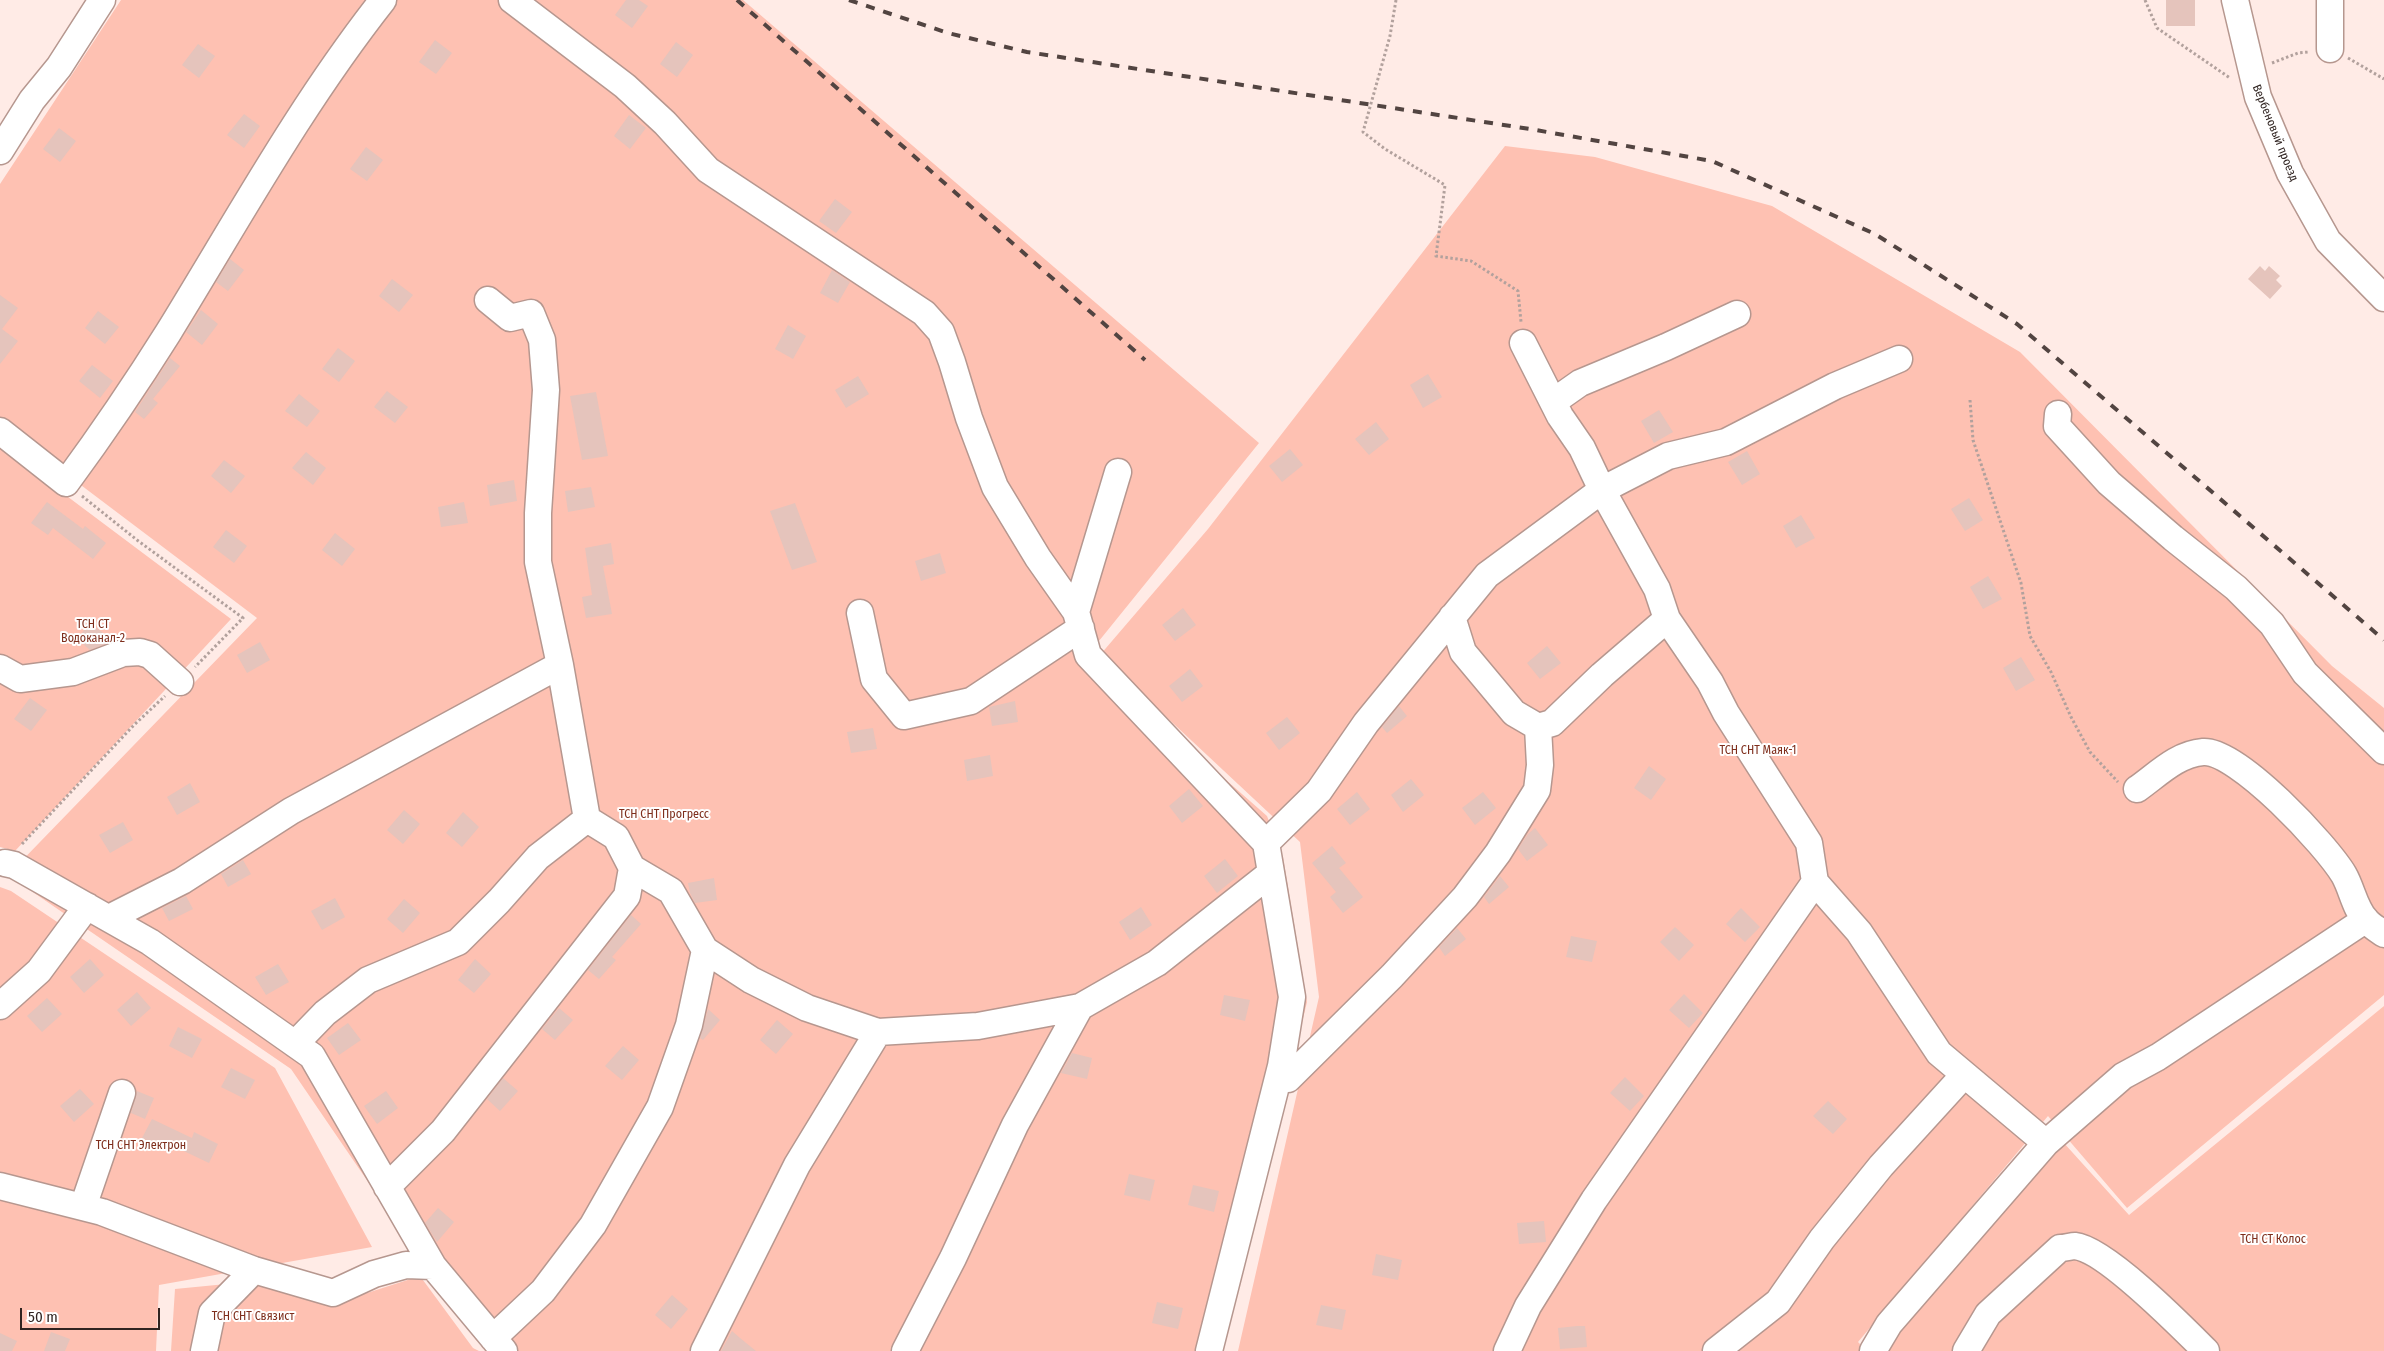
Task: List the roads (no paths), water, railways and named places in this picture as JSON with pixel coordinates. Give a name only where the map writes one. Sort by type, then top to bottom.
[{"type":"street","points":[[0,151],[32,100],[59,66],[102,0]]},
{"type":"street","points":[[0,431],[66,483],[105,430],[167,334],[316,92],[383,0]]},
{"type":"street","points":[[512,0],[625,86],[665,124],[708,170],[924,313],[941,332],[969,418],[995,487],[1078,620],[1088,655],[1266,843],[1292,997],[1278,1078],[1209,1351]]},
{"type":"street","name":"Вербеновый проезд","points":[[2235,0],[2258,97],[2290,173],[2328,241],[2384,298]]},
{"type":"street","points":[[2330,0],[2330,49]]},
{"type":"street","points":[[488,300],[510,318],[530,313],[542,340],[546,390],[538,513],[538,562],[560,665],[587,819],[616,837],[632,868],[671,891],[705,950],[752,980],[807,1008],[878,1032],[978,1026],[1080,1007],[1157,964],[1271,873]]},
{"type":"street","points":[[1553,402],[1580,383],[1666,347],[1737,314]]},
{"type":"street","points":[[1523,343],[1553,402],[1582,448],[1602,490],[1657,589],[1667,619],[1710,682],[1726,713],[1809,843],[1816,882],[1859,932],[1939,1053],[2046,1143]]},
{"type":"street","points":[[1266,843],[1319,792],[1366,723],[1487,575],[1602,490],[1668,456],[1726,442],[1836,386],[1899,359]]},
{"type":"street","points":[[2058,414],[2058,426],[2109,482],[2173,538],[2236,588],[2272,624],[2305,673],[2384,751]]},
{"type":"street","points":[[860,613],[874,679],[904,716],[971,701],[1078,620],[1118,472]]},
{"type":"street","points":[[1452,617],[1463,652],[1514,713],[1538,727],[1552,723],[1602,675],[1667,619]]},
{"type":"street","points":[[0,668],[20,679],[73,672],[123,653],[140,652],[150,655],[180,682]]},
{"type":"street","points":[[0,1006],[39,971],[98,912],[182,881],[291,811],[560,665]]},
{"type":"street","points":[[1278,1078],[1288,1079],[1392,976],[1465,897],[1498,853],[1536,790],[1540,765],[1538,727]]},
{"type":"street","points":[[1873,1351],[1889,1324],[2046,1143],[2123,1076],[2158,1057],[2374,927],[2344,875],[2318,840],[2266,788],[2222,756],[2204,752],[2178,759],[2138,790]]},
{"type":"street","points":[[295,1044],[325,1013],[368,980],[458,942],[499,901],[538,857],[587,819]]},
{"type":"street","points":[[5,863],[14,865],[150,942],[312,1056],[433,1266],[498,1345],[543,1291],[593,1225],[660,1107],[689,1025],[705,950]]},
{"type":"street","points":[[387,1187],[443,1131],[627,896],[632,868]]},
{"type":"street","points":[[1507,1351],[1528,1306],[1594,1200],[1816,882]]},
{"type":"street","points":[[905,1351],[953,1258],[1015,1125],[1080,1007]]},
{"type":"street","points":[[704,1351],[796,1165],[878,1032]]},
{"type":"street","points":[[1716,1351],[1778,1302],[1822,1239],[1881,1166],[1964,1075]]},
{"type":"street","points":[[83,1207],[122,1093]]},
{"type":"street","points":[[0,1186],[83,1207],[254,1270],[333,1293],[374,1274],[406,1266],[433,1266]]},
{"type":"street","points":[[1966,1351],[1988,1314],[2060,1248],[2076,1246],[2097,1255],[2131,1281],[2206,1351]]},
{"type":"street","points":[[204,1351],[212,1313],[254,1270]]},
{"type":"railway","points":[[737,0],[1145,360]]},
{"type":"railway","points":[[849,0],[948,33],[1027,52],[1530,129],[1712,161],[1875,234],[2017,324],[2384,640]]},
{"type":"park label","name":"ТСН СТ Водоканал-2","points":[[93,632]]},
{"type":"park label","name":"ТСН СНТ Маяк-1","points":[[1758,751]]},
{"type":"park label","name":"ТСН СНТ Прогресс","points":[[664,815]]},
{"type":"park label","name":"ТСН СНТ Электрон","points":[[141,1146]]},
{"type":"park label","name":"ТСН СТ Колос","points":[[2273,1240]]},
{"type":"park label","name":"ТСН СНТ Связист","points":[[253,1317]]}]
